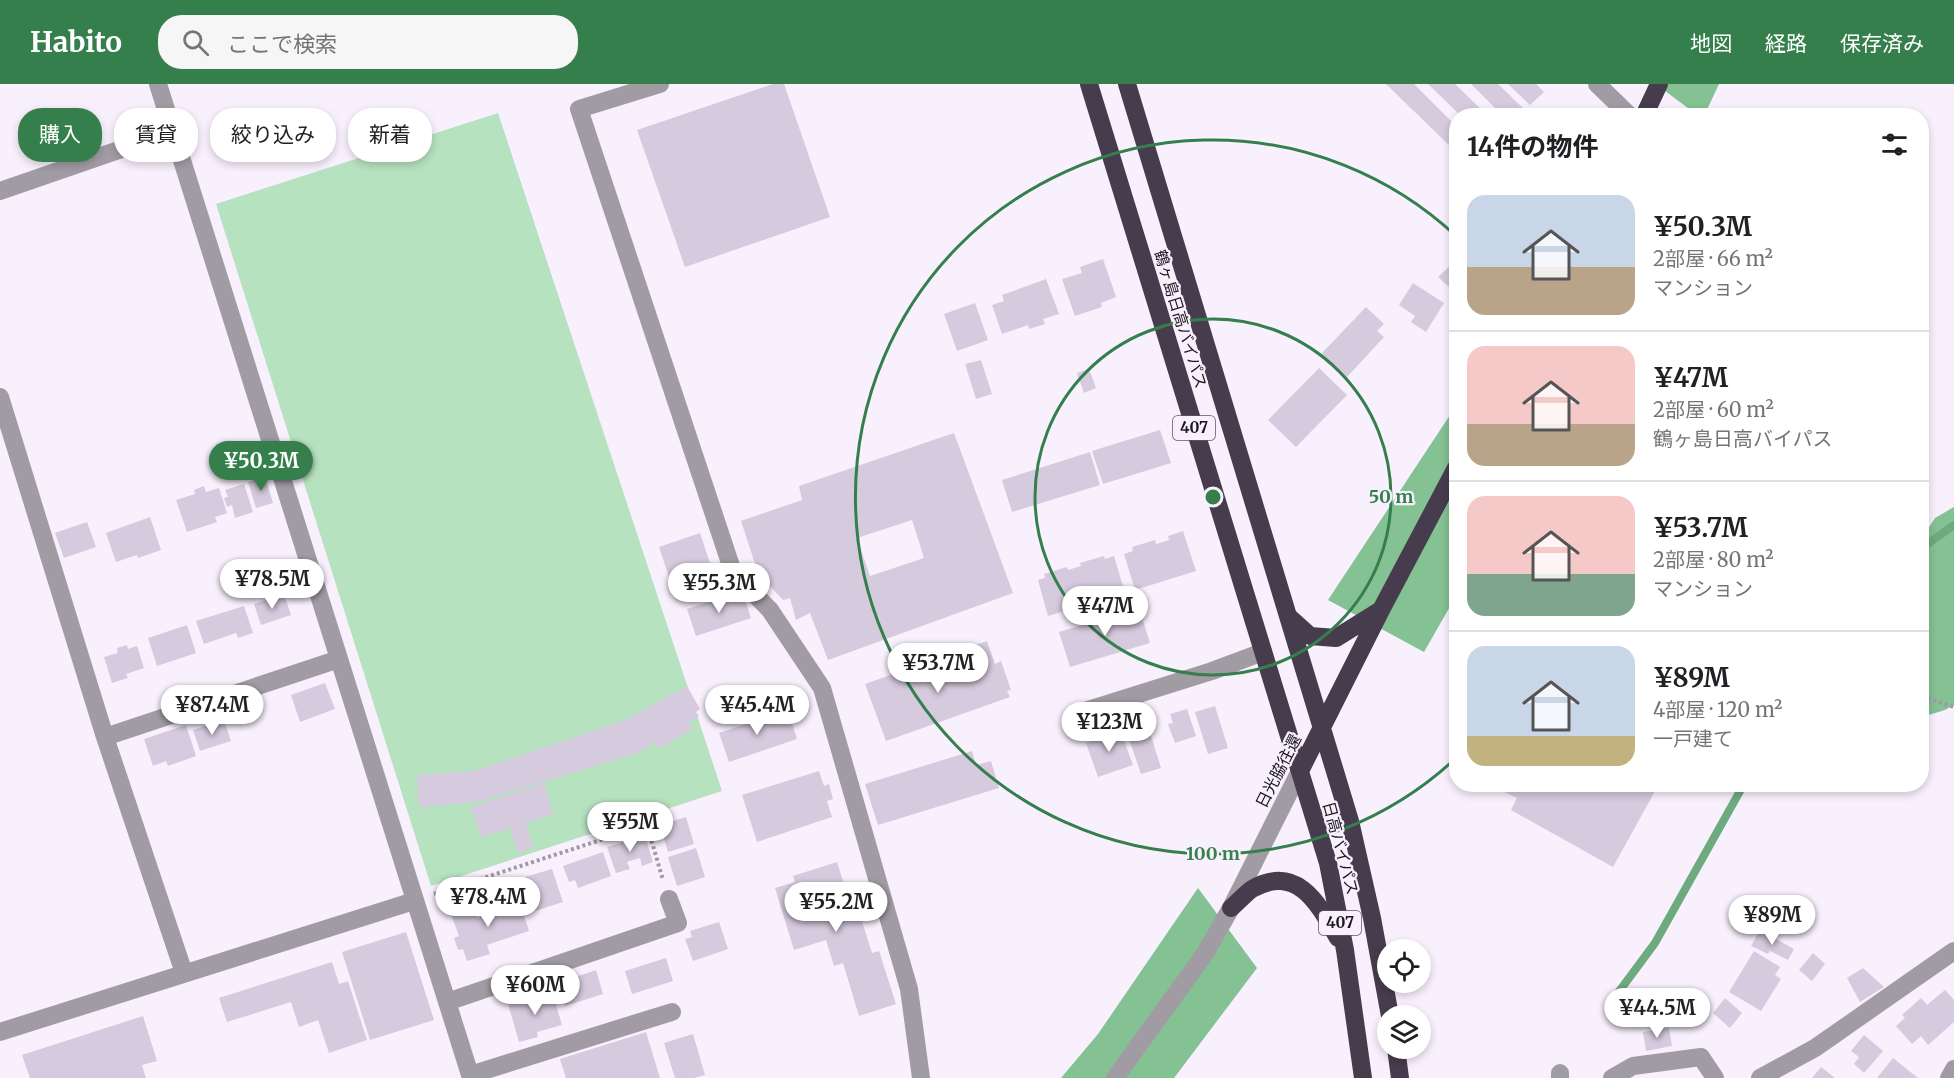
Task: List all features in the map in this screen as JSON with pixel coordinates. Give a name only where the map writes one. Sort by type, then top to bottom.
[{"type":"highway","name":"鶴ヶ島日高バイパス","points":[[1089,84],[1299,771]]},
{"type":"highway","name":"鶴ヶ島日高バイパス","points":[[1128,84],[1322,728]]},
{"type":"highway","points":[[1648,108],[1659,84]]},
{"type":"highway","name":"日光脇往還","points":[[1299,771],[1449,481]]},
{"type":"highway","points":[[1290,618],[1310,636],[1336,638],[1381,610]]},
{"type":"highway","name":"日高バイパス","points":[[1322,728],[1357,854],[1372,918],[1388,1005]]},
{"type":"highway","name":"日高バイパス","points":[[1299,771],[1328,863],[1345,950],[1363,1078]]},
{"type":"highway","points":[[1231,908],[1252,889],[1262,885],[1272,882],[1296,883],[1322,911],[1345,950]]},
{"type":"highway","points":[[1397,1059],[1400,1078]]},
{"type":"street","points":[[158,84],[164,108]]},
{"type":"street","points":[[660,84],[579,109],[734,572],[770,610],[822,688],[909,989],[921,1078]]},
{"type":"street","points":[[1598,84],[1622,108]]},
{"type":"street","points":[[0,191],[114,152]]},
{"type":"street","points":[[181,162],[339,659],[421,899],[447,1002],[471,1077],[672,1012]]},
{"type":"street","points":[[0,397],[105,737],[184,974]]},
{"type":"street","points":[[1075,714],[1263,652]]},
{"type":"street","points":[[105,737],[339,659]]},
{"type":"street","name":"日光脇往還","points":[[1115,1078],[1204,955],[1231,908],[1299,771]]},
{"type":"street","points":[[0,1032],[421,899]]},
{"type":"street","points":[[447,1002],[678,923],[669,899]]},
{"type":"street","points":[[1760,1078],[1815,1048],[1954,951]]},
{"type":"street","points":[[1612,1078],[1633,1066],[1701,1057],[1714,1078]]},
{"type":"street","points":[[1949,1078],[1954,1069]]},
{"type":"path","points":[[1929,698],[1954,707]]},
{"type":"path","points":[[421,899],[647,825],[669,899]]},
{"type":"green space","points":[[1656,84],[1719,84],[1708,108],[1688,108]]},
{"type":"green space","points":[[498,113],[722,791],[431,886],[216,204],[348,161],[432,162],[432,134]]},
{"type":"green space","points":[[1449,417],[1449,608],[1424,652],[1328,600]]},
{"type":"green space","points":[[1954,507],[1954,705],[1929,715],[1929,527],[1935,518]]},
{"type":"green space","points":[[1198,888],[1257,968],[1174,1078],[1061,1078],[1098,1034]]},
{"type":"building","points":[[773,84],[784,84],[830,217],[685,267],[637,130]]},
{"type":"building","points":[[1386,84],[1414,84],[1449,119],[1449,145]]},
{"type":"building","points":[[1428,84],[1455,84],[1480,108],[1453,108]]},
{"type":"building","points":[[1471,84],[1498,84],[1523,108],[1495,108]]},
{"type":"building","points":[[1508,84],[1536,84],[1544,92],[1530,105]]},
{"type":"building","points":[[1103,259],[1116,297],[1101,303],[1102,307],[1075,316],[1062,279],[1082,273],[1080,267]]},
{"type":"building","points":[[1449,267],[1449,287],[1438,277]]},
{"type":"building","points":[[1046,279],[1059,314],[1043,319],[1045,324],[1029,329],[1028,325],[1002,334],[992,305],[1004,301],[1002,295]]},
{"type":"building","points":[[1413,283],[1444,303],[1426,332],[1411,322],[1415,316],[1399,305]]},
{"type":"building","points":[[975,303],[988,340],[957,351],[944,314]]},
{"type":"building","points":[[1366,307],[1384,324],[1377,331],[1384,337],[1347,377],[1321,354]]},
{"type":"building","points":[[981,360],[992,394],[976,399],[965,364]]},
{"type":"building","points":[[1319,368],[1347,395],[1296,447],[1268,420]]},
{"type":"building","points":[[1089,369],[1096,388],[1084,393],[1077,373]]},
{"type":"building","points":[[1160,430],[1171,463],[1103,484],[1092,451]]},
{"type":"building","points":[[954,433],[1013,593],[828,660],[810,613],[796,620],[790,598],[783,600],[758,573],[741,521],[802,500],[799,486]],"holes":[[[912,520],[924,558],[870,576],[857,538]]]},
{"type":"building","points":[[1090,452],[1100,485],[1012,512],[1002,480]]},
{"type":"building","points":[[265,476],[273,503],[256,508],[248,482]]},
{"type":"building","points":[[244,484],[253,512],[235,518],[232,505],[227,507],[224,498],[228,497],[225,490]]},
{"type":"building","points":[[204,486],[206,492],[219,488],[227,513],[215,517],[217,522],[187,532],[176,500],[195,494],[194,490]]},
{"type":"building","points":[[150,517],[161,550],[138,558],[137,555],[116,562],[106,533]]},
{"type":"building","points":[[87,522],[96,547],[64,558],[55,533]]},
{"type":"building","points":[[1183,531],[1196,571],[1135,590],[1124,554],[1133,551],[1132,547],[1155,540],[1156,544],[1169,540],[1168,536]]},
{"type":"building","points":[[700,533],[718,587],[677,601],[659,547]]},
{"type":"building","points":[[1104,556],[1105,559],[1114,556],[1125,593],[1048,616],[1038,580],[1045,578],[1044,574],[1067,567],[1068,570],[1081,566],[1080,563]]},
{"type":"building","points":[[742,591],[751,618],[696,636],[687,609]]},
{"type":"building","points":[[284,594],[291,615],[261,625],[254,604]]},
{"type":"building","points":[[244,606],[253,633],[238,638],[236,633],[204,644],[196,621]]},
{"type":"building","points":[[1139,608],[1150,643],[1070,667],[1059,632]]},
{"type":"building","points":[[187,625],[196,653],[157,666],[148,638]]},
{"type":"building","points":[[987,641],[995,664],[1001,661],[1011,690],[1007,691],[1010,697],[886,741],[865,684],[899,672],[903,682],[974,657],[970,647]]},
{"type":"building","points":[[127,645],[128,649],[137,646],[144,668],[126,674],[128,678],[112,683],[104,657],[118,653],[117,648]]},
{"type":"building","points":[[325,683],[335,709],[300,722],[291,695]]},
{"type":"building","points":[[687,686],[700,709],[696,712],[699,716],[688,723],[693,729],[659,749],[655,742],[638,753],[477,802],[419,807],[417,775],[474,771],[623,721]]},
{"type":"building","points":[[1215,706],[1228,748],[1208,754],[1195,712]]},
{"type":"building","points":[[1187,709],[1196,736],[1175,743],[1168,724],[1173,723],[1170,714]]},
{"type":"building","points":[[780,712],[783,719],[790,717],[797,739],[729,762],[719,733]]},
{"type":"building","points":[[224,720],[231,741],[200,751],[193,730]]},
{"type":"building","points":[[186,725],[196,756],[168,766],[166,761],[153,766],[144,739]]},
{"type":"building","points":[[1148,726],[1161,768],[1141,774],[1127,733]]},
{"type":"building","points":[[1114,729],[1115,733],[1121,732],[1133,765],[1098,777],[1086,743],[1101,737],[1099,734]]},
{"type":"building","points":[[972,751],[976,765],[991,761],[999,788],[878,825],[865,784]]},
{"type":"building","points":[[819,771],[824,786],[829,784],[833,799],[827,801],[832,817],[757,842],[742,795]]},
{"type":"building","points":[[544,783],[553,814],[526,823],[533,848],[518,853],[510,828],[481,837],[471,807]]},
{"type":"building","points":[[1504,792],[1655,792],[1613,867],[1511,810],[1517,798]]},
{"type":"building","points":[[686,817],[694,844],[668,852],[660,825]]},
{"type":"building","points":[[645,835],[653,862],[642,866],[640,858],[627,862],[630,869],[616,873],[607,847]]},
{"type":"building","points":[[696,848],[705,877],[677,886],[668,857]]},
{"type":"building","points":[[603,852],[611,876],[578,888],[575,880],[569,882],[563,866]]},
{"type":"building","points":[[837,862],[847,894],[853,893],[872,953],[879,951],[896,1004],[859,1016],[843,963],[834,966],[826,940],[794,950],[775,888],[795,882],[793,876]]},
{"type":"building","points":[[552,869],[563,902],[535,911],[525,877]]},
{"type":"building","points":[[519,900],[529,931],[487,945],[490,954],[467,961],[463,949],[458,950],[454,938],[459,936],[451,914],[474,907],[477,918],[496,912],[495,907]]},
{"type":"building","points":[[719,922],[728,949],[693,961],[685,939],[692,937],[690,931]]},
{"type":"building","points":[[1760,930],[1794,949],[1788,960],[1770,951],[1768,954],[1751,946]]},
{"type":"building","points":[[406,932],[434,1020],[370,1040],[342,952]]},
{"type":"building","points":[[1754,951],[1780,967],[1775,975],[1781,979],[1761,1011],[1729,992]]},
{"type":"building","points":[[1813,953],[1825,964],[1812,981],[1799,970]]},
{"type":"building","points":[[666,958],[673,981],[632,994],[625,971]]},
{"type":"building","points":[[332,962],[339,984],[348,981],[367,1040],[329,1053],[318,1020],[299,1027],[291,1002],[227,1022],[219,998]]},
{"type":"building","points":[[1863,968],[1884,987],[1860,1002],[1847,978]]},
{"type":"building","points":[[596,970],[603,994],[565,1006],[558,983]]},
{"type":"building","points":[[1945,990],[1954,1000],[1954,1022],[1928,1045],[1921,1036],[1912,1044],[1896,1026],[1905,1018],[1902,1015],[1921,998],[1927,1005]]},
{"type":"building","points":[[552,991],[562,1025],[537,1032],[538,1037],[519,1042],[508,1004]]},
{"type":"building","points":[[1725,998],[1742,1013],[1730,1028],[1713,1013]]},
{"type":"building","points":[[143,1016],[157,1061],[142,1065],[146,1078],[30,1078],[22,1055]]},
{"type":"building","points":[[1669,1028],[1672,1046],[1646,1051],[1643,1032]]},
{"type":"building","points":[[646,1032],[660,1078],[566,1078],[560,1059]]},
{"type":"building","points":[[693,1034],[705,1075],[694,1078],[675,1078],[664,1043]]},
{"type":"building","points":[[1864,1035],[1883,1051],[1864,1073],[1854,1064],[1859,1057],[1851,1051]]},
{"type":"building","points":[[1893,1058],[1918,1078],[1877,1078]]},
{"type":"building","points":[[1821,1067],[1835,1078],[1812,1078]]},
{"type":"waterway","points":[[1929,543],[1954,525]]},
{"type":"waterway","points":[[1609,1005],[1655,943],[1740,792]]}]
